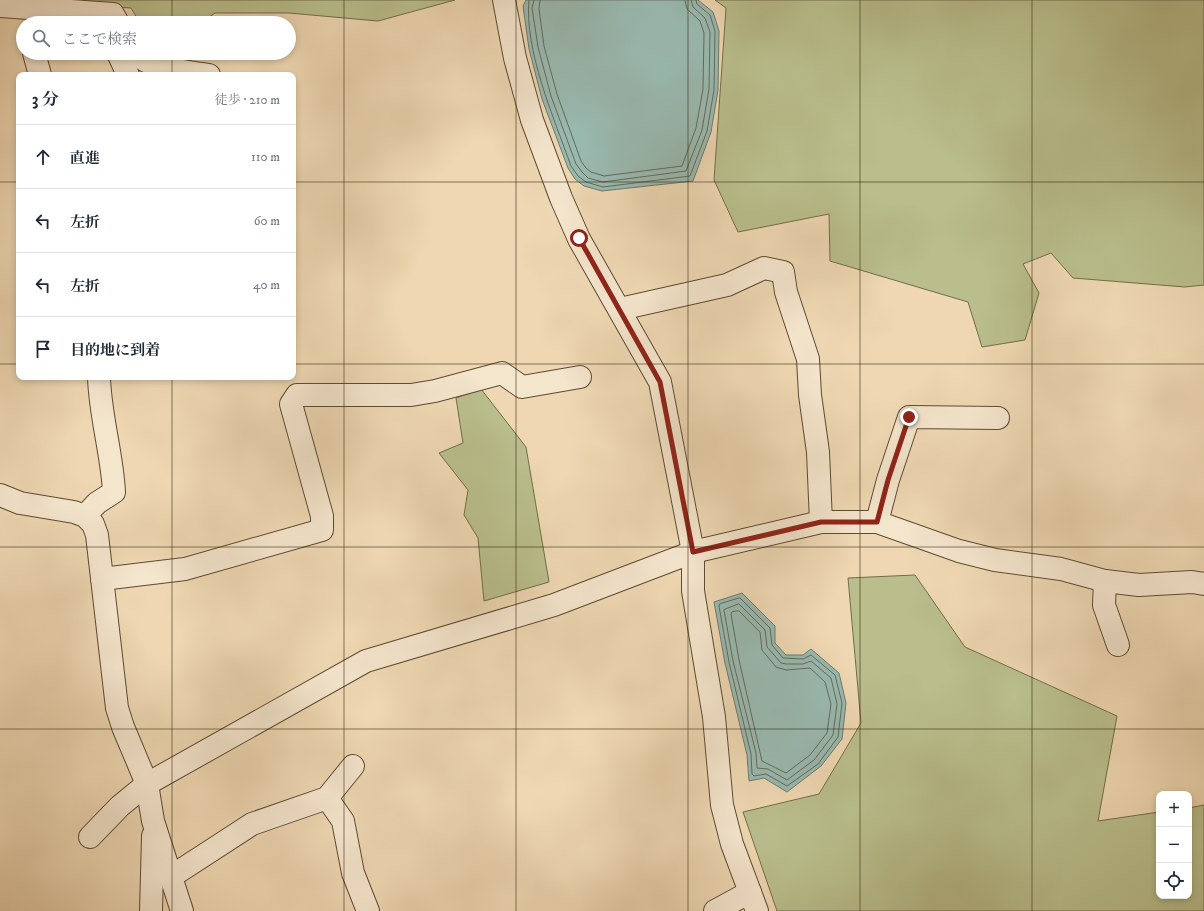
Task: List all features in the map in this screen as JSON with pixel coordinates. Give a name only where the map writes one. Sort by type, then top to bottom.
[{"type":"street","points":[[504,0],[515,58],[530,112],[559,191],[579,238],[660,382],[693,552],[693,591],[714,717],[722,805],[732,844],[753,901],[715,911]]},
{"type":"street","points":[[0,6],[23,16]]},
{"type":"street","points":[[36,60],[39,72]]},
{"type":"street","points":[[121,60],[127,72]]},
{"type":"street","points":[[145,60],[158,66],[192,72]]},
{"type":"street","points":[[620,309],[727,285],[764,268],[783,272],[786,292],[808,359],[810,395],[818,452],[821,522]]},
{"type":"street","points":[[102,579],[185,569],[322,530],[322,516],[291,404],[297,395],[411,395],[435,391],[502,373],[522,386],[580,377]]},
{"type":"street","points":[[85,516],[97,503],[114,492],[113,469],[100,398],[99,380]]},
{"type":"street","points":[[877,522],[888,480],[909,417],[998,418]]},
{"type":"street","points":[[0,495],[20,503],[74,512],[85,516],[93,524],[97,535],[117,708],[123,727],[147,784],[153,820],[182,911]]},
{"type":"street","points":[[90,837],[120,806],[147,784],[366,662],[554,605],[693,552],[821,522],[877,522],[959,551],[995,560],[1061,569],[1105,581],[1139,585],[1200,580]]},
{"type":"street","points":[[1105,581],[1104,605],[1118,645]]},
{"type":"street","points":[[172,876],[252,824],[327,798],[353,766]]},
{"type":"street","points":[[327,798],[343,821],[354,873],[368,911]]},
{"type":"street","points":[[151,911],[153,820]]},
{"type":"green space","points":[[58,0],[455,0],[378,21],[289,13],[215,13],[211,16],[136,16],[131,8],[58,3]]},
{"type":"green space","points":[[715,0],[1204,0],[1204,285],[1185,287],[1073,278],[1051,253],[1023,264],[1039,293],[1025,340],[982,347],[968,302],[830,261],[829,214],[738,232],[714,180],[726,8]]},
{"type":"green space","points":[[481,389],[526,447],[549,582],[484,601],[478,538],[464,515],[468,490],[439,453],[463,443],[456,398]]},
{"type":"green space","points":[[915,575],[965,647],[1117,716],[1098,821],[1156,812],[1156,899],[1192,899],[1192,807],[1204,805],[1204,911],[777,911],[743,812],[819,794],[861,723],[848,578]]},
{"type":"water","points":[[526,0],[698,0],[713,12],[719,31],[718,90],[711,132],[693,181],[602,191],[584,186],[575,179],[568,168],[542,99],[529,49],[523,6]]},
{"type":"water","points":[[742,593],[775,626],[775,643],[786,655],[803,655],[811,649],[839,673],[846,703],[842,739],[821,766],[787,792],[764,778],[749,781],[747,755],[725,663],[714,602]]},
{"type":"route","points":[[579,238],[660,382],[693,552],[821,522],[877,522],[888,480],[909,417]]}]
